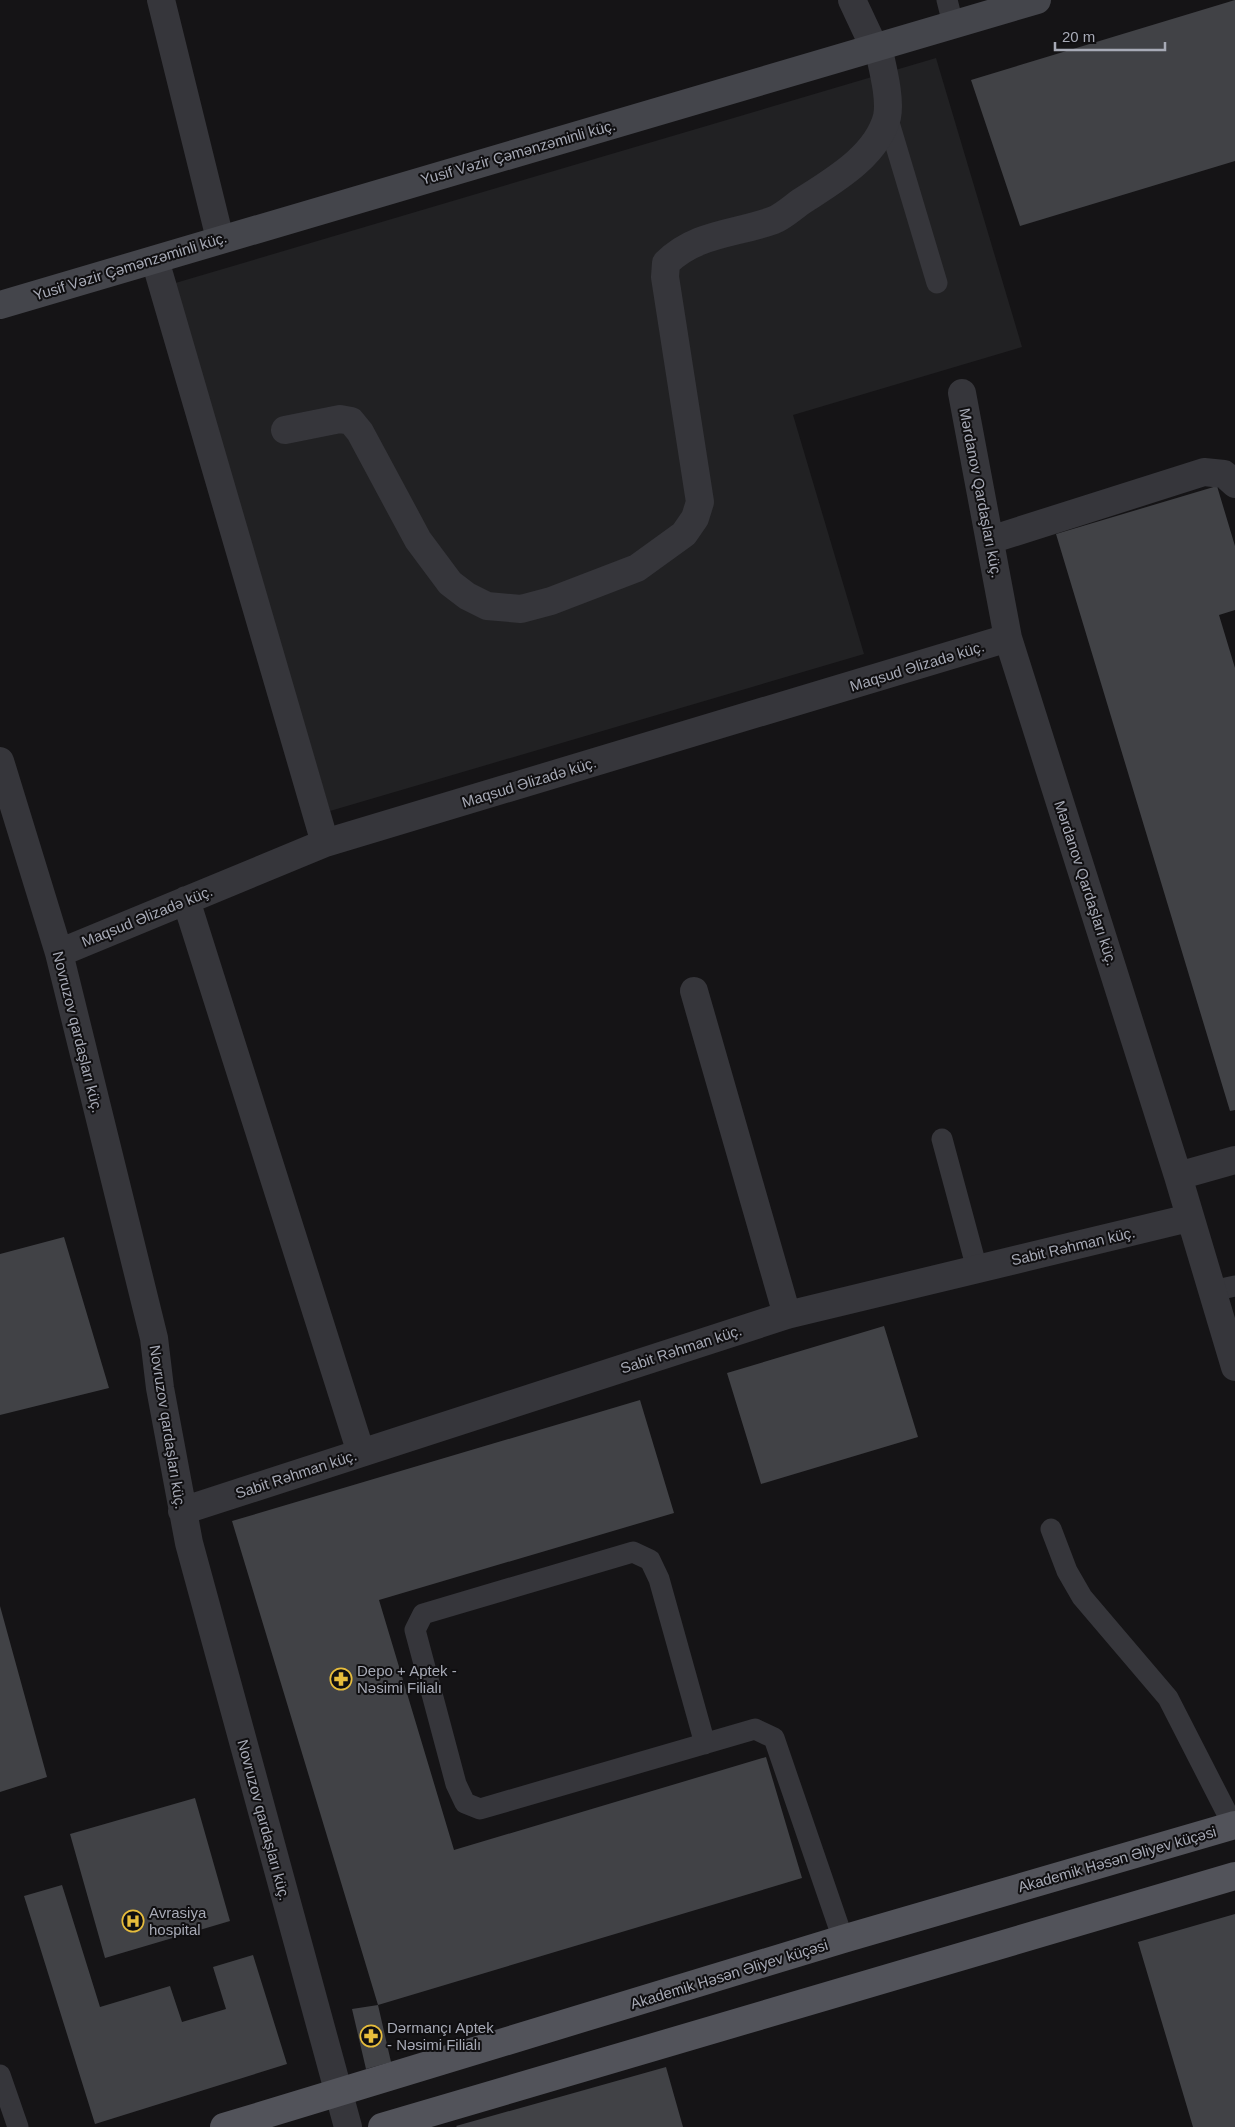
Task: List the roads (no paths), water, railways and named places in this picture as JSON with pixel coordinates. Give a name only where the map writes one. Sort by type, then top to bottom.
[{"type":"main road","name":"Yusif Vəzir Çəmənzəminli küç.","points":[[0,305],[876,47],[950,12],[1037,0]]},
{"type":"main road","name":"Akademik Həsən Əliyev küçəsi","points":[[224,2127],[843,1939],[1234,1825]]},
{"type":"main road","points":[[382,2127],[1235,1876]]},
{"type":"street","points":[[160,0],[220,239]]},
{"type":"street","points":[[285,430],[340,419],[351,421],[360,432],[423,547],[450,583],[467,596],[487,606],[521,609],[551,601],[637,568],[684,534],[695,518],[700,502],[665,277],[666,263],[692,243],[775,219],[832,182],[867,152],[881,132],[887,116],[888,101],[876,47],[852,0]]},
{"type":"street","points":[[155,260],[325,843]]},
{"type":"street","name":"Mərdanov Qardaşları küç.","points":[[962,393],[1008,638],[1178,1176],[1189,1218],[1223,1289],[1235,1367]]},
{"type":"street","points":[[990,540],[1204,472],[1224,474],[1235,484]]},
{"type":"street","name":"Maqsud Əlizadə küç.","points":[[59,953],[325,843],[1008,638]]},
{"type":"street","name":"Novruzov qardaşları küç.","points":[[0,761],[59,953],[154,1338],[160,1388],[182,1511],[337,2092],[348,2127]]},
{"type":"street","points":[[186,900],[361,1453]]},
{"type":"street","points":[[694,991],[787,1315]]},
{"type":"street","points":[[1178,1176],[1235,1160]]},
{"type":"street","name":"Sabit Rəhman küç.","points":[[182,1511],[787,1315],[1189,1218]]},
{"type":"lane","points":[[887,116],[937,283]]},
{"type":"lane","points":[[942,1139],[976,1269]]},
{"type":"lane","points":[[1051,1528],[1067,1572],[1082,1597],[1168,1698],[1234,1825]]},
{"type":"lane","points":[[705,1744],[659,1579],[650,1560],[633,1552],[424,1614],[415,1630],[456,1784],[465,1803],[480,1809],[705,1744],[755,1729],[774,1738],[843,1939]]},
{"type":"lane","points":[[0,2075],[18,2127]]},
{"type":"place","name":"Depo + Aptek - Nəsimi Filialı","points":[[341,1679]]},
{"type":"place","name":"Avrasiya hospital","points":[[133,1921]]},
{"type":"place","name":"Dərmançı Aptek - Nəsimi Filialı","points":[[371,2036]]}]
